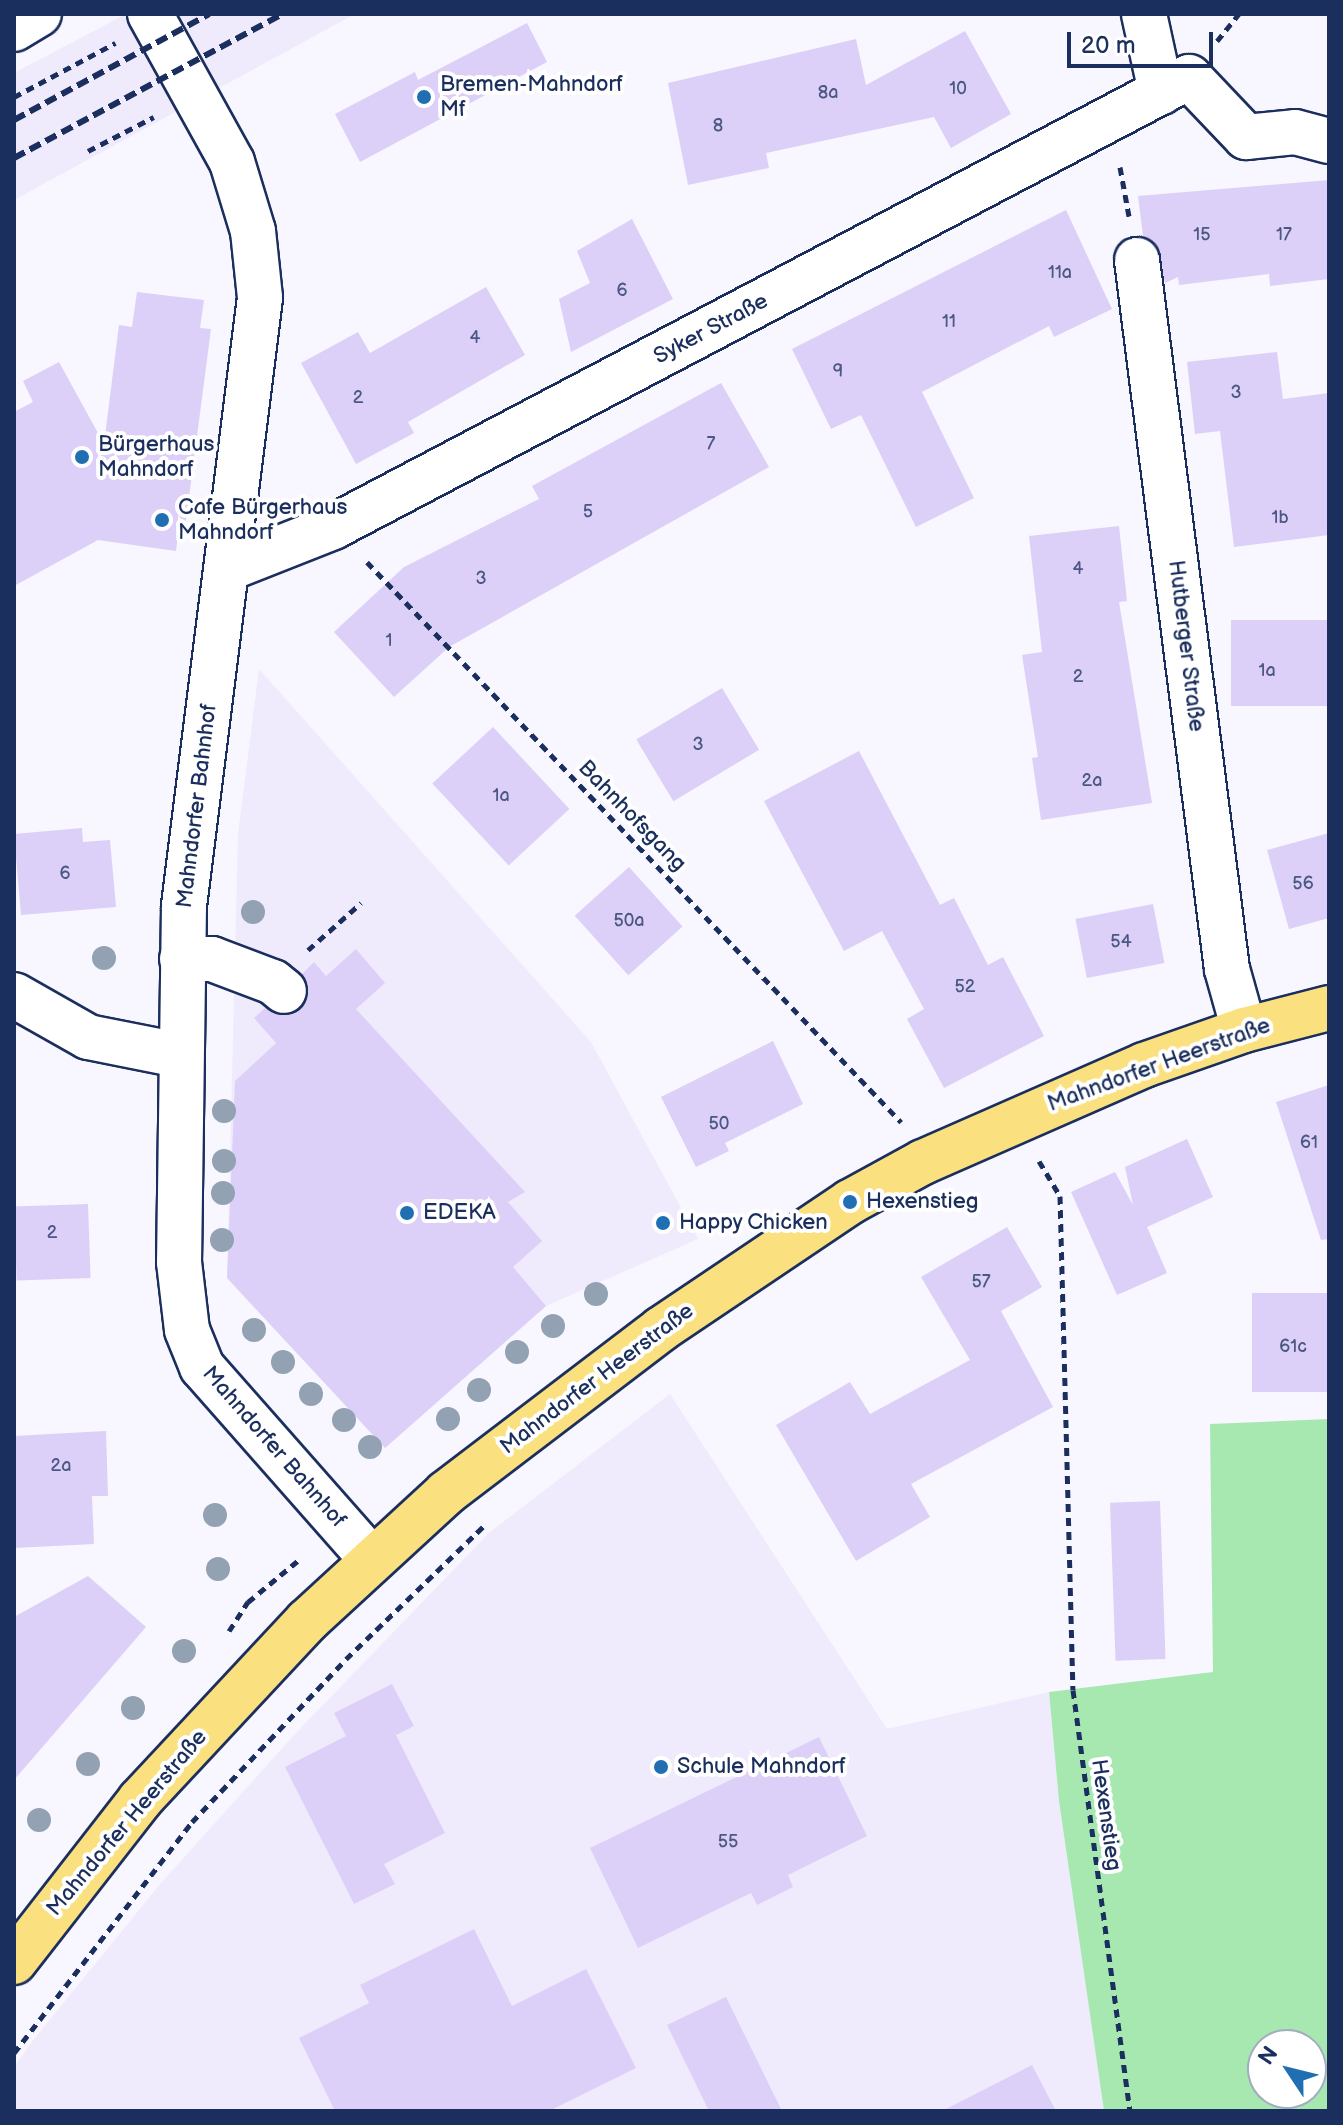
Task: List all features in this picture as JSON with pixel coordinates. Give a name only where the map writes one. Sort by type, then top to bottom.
[{"type":"main road","name":"Mahndorfer Heerstraße","points":[[14,1962],[140,1800],[371,1559],[446,1493],[661,1329],[850,1202],[1015,1118],[1244,1030],[1329,1008]]},
{"type":"street","points":[[14,29],[39,14]]},
{"type":"street","points":[[1144,14],[1175,84],[1246,137],[1295,132],[1329,141]]},
{"type":"street","name":"Mahndorfer Bahnhof","points":[[152,18],[232,162],[253,231],[260,298],[184,906],[179,1055],[179,1262],[187,1330],[202,1367],[371,1559]]},
{"type":"street","name":"Syker Straße","points":[[227,569],[333,527],[1175,84]]},
{"type":"street","name":"Hutberger Straße","points":[[1137,260],[1227,969],[1244,1030]]},
{"type":"street","points":[[182,959],[212,959],[279,986]]},
{"type":"street","points":[[14,995],[88,1037],[179,1055]]},
{"type":"path","points":[[14,97],[152,18]]},
{"type":"path","points":[[88,151],[196,96]]},
{"type":"path","points":[[1111,120],[1137,260]]},
{"type":"path","name":"Bahnhofsgang","points":[[333,527],[904,1129]]},
{"type":"path","points":[[279,986],[361,903]]},
{"type":"path","name":"Hexenstieg","points":[[1030,1146],[1060,1196],[1073,1690],[1130,2111]]},
{"type":"path","points":[[14,2053],[192,1822],[346,1659],[480,1532]]},
{"type":"shaded area","points":[[126,14],[355,14],[14,200],[14,73]]},
{"type":"shaded area","points":[[259,669],[591,1042],[698,1239],[546,1306],[385,1448],[227,1278],[238,834]]},
{"type":"shaded area","name":"Schule Mahndorf","points":[[670,1394],[887,1729],[1049,1692],[1059,1801],[1104,2111],[14,2111],[14,2067],[34,2039],[161,1883],[295,1734],[490,1532]]},
{"type":"green space","points":[[1329,1419],[1329,2111],[1104,2111],[1059,1801],[1049,1692],[1213,1672],[1210,1424]]},
{"type":"building","name":"Bremen-Mahndorf Mf","points":[[527,23],[547,62],[360,162],[335,114],[415,72],[418,80]]},
{"type":"building","points":[[965,31],[1011,114],[951,148],[934,117],[766,153],[769,168],[688,185],[668,83],[856,39],[866,85]]},
{"type":"building","points":[[1329,180],[1329,279],[1270,286],[1269,274],[1179,285],[1178,277],[1165,283],[1157,246],[1143,236],[1138,196]]},
{"type":"building","points":[[1066,210],[1112,309],[1054,337],[1049,326],[922,392],[974,498],[916,527],[861,415],[831,429],[792,349]]},
{"type":"building","points":[[632,219],[673,299],[571,352],[559,299],[590,283],[577,251]]},
{"type":"building","points":[[486,287],[525,355],[408,422],[414,433],[356,464],[301,363],[358,332],[370,353]]},
{"type":"building","points":[[137,292],[204,300],[200,328],[211,329],[185,528],[179,527],[176,551],[98,540],[14,586],[14,412],[33,402],[23,381],[59,362],[104,444],[119,325],[132,327]]},
{"type":"building","points":[[1277,352],[1283,399],[1329,393],[1329,535],[1234,547],[1220,431],[1195,434],[1187,362]]},
{"type":"building","points":[[721,383],[769,467],[449,647],[394,697],[334,632],[404,567],[539,499],[532,486]]},
{"type":"building","points":[[1119,526],[1127,601],[1119,602],[1152,803],[1041,820],[1032,758],[1038,757],[1022,655],[1042,652],[1029,536]]},
{"type":"building","points":[[1231,620],[1329,620],[1329,706],[1231,706]]},
{"type":"building","points":[[722,688],[759,750],[673,801],[636,740]]},
{"type":"building","points":[[493,727],[569,809],[509,866],[432,784]]},
{"type":"building","points":[[859,751],[940,905],[954,898],[988,965],[1003,957],[1044,1036],[944,1088],[907,1019],[924,1009],[882,931],[844,951],[764,801]]},
{"type":"building","points":[[82,828],[83,842],[110,840],[116,907],[21,915],[14,834]]},
{"type":"building","points":[[1329,833],[1329,918],[1289,929],[1267,850]]},
{"type":"building","points":[[629,867],[683,926],[628,975],[575,916]]},
{"type":"building","points":[[1153,904],[1164,963],[1087,978],[1075,919]]},
{"type":"building","points":[[356,949],[385,983],[356,1009],[525,1192],[508,1202],[542,1241],[513,1267],[546,1306],[385,1448],[227,1278],[235,1081],[276,1043],[254,1018],[265,1008],[279,1015],[294,1014],[308,996],[302,974],[314,962],[326,976]]},
{"type":"building","points":[[773,1041],[803,1104],[725,1143],[729,1151],[696,1167],[661,1097]]},
{"type":"building","points":[[1329,1085],[1329,1239],[1321,1240],[1276,1102]]},
{"type":"building","points":[[1187,1139],[1213,1197],[1147,1227],[1167,1273],[1117,1295],[1071,1192],[1115,1172],[1133,1205],[1125,1167]]},
{"type":"building","points":[[88,1204],[91,1278],[17,1281],[14,1207]]},
{"type":"building","points":[[1007,1227],[1042,1287],[1001,1311],[1053,1407],[911,1484],[930,1517],[856,1561],[776,1425],[850,1382],[870,1414],[970,1360],[921,1277]]},
{"type":"building","points":[[1252,1293],[1329,1293],[1329,1392],[1252,1392]]},
{"type":"building","points":[[106,1431],[108,1496],[92,1496],[94,1544],[14,1548],[14,1436]]},
{"type":"building","points":[[1160,1501],[1166,1659],[1116,1661],[1110,1503]]},
{"type":"building","points":[[88,1576],[146,1627],[14,1780],[14,1617]]},
{"type":"building","points":[[392,1684],[414,1726],[396,1735],[445,1833],[384,1864],[395,1884],[354,1904],[285,1767],[346,1736],[334,1713]]},
{"type":"building","points":[[819,1737],[867,1836],[788,1875],[793,1887],[757,1905],[751,1893],[638,1948],[590,1848]]},
{"type":"building","points":[[474,1929],[512,2006],[586,1969],[636,2068],[549,2111],[335,2111],[299,2038],[369,2003],[360,1985]]},
{"type":"building","points":[[726,1997],[782,2111],[709,2111],[667,2025]]},
{"type":"building","points":[[1032,2065],[1056,2111],[942,2111]]},
{"type":"railway","points":[[14,120],[209,14]]},
{"type":"railway","points":[[14,158],[283,14]]},
{"type":"place","name":"Bremen-Mahndorf Mf","points":[[424,97]]},
{"type":"place","name":"Bürgerhaus Mahndorf","points":[[82,457]]},
{"type":"place","name":"Cafe Bürgerhaus Mahndorf","points":[[162,520]]},
{"type":"place","name":"Hexenstieg","points":[[850,1202]]},
{"type":"place","name":"EDEKA","points":[[407,1213]]},
{"type":"place","name":"Happy Chicken","points":[[663,1223]]},
{"type":"place","name":"Schule Mahndorf","points":[[661,1767]]}]
